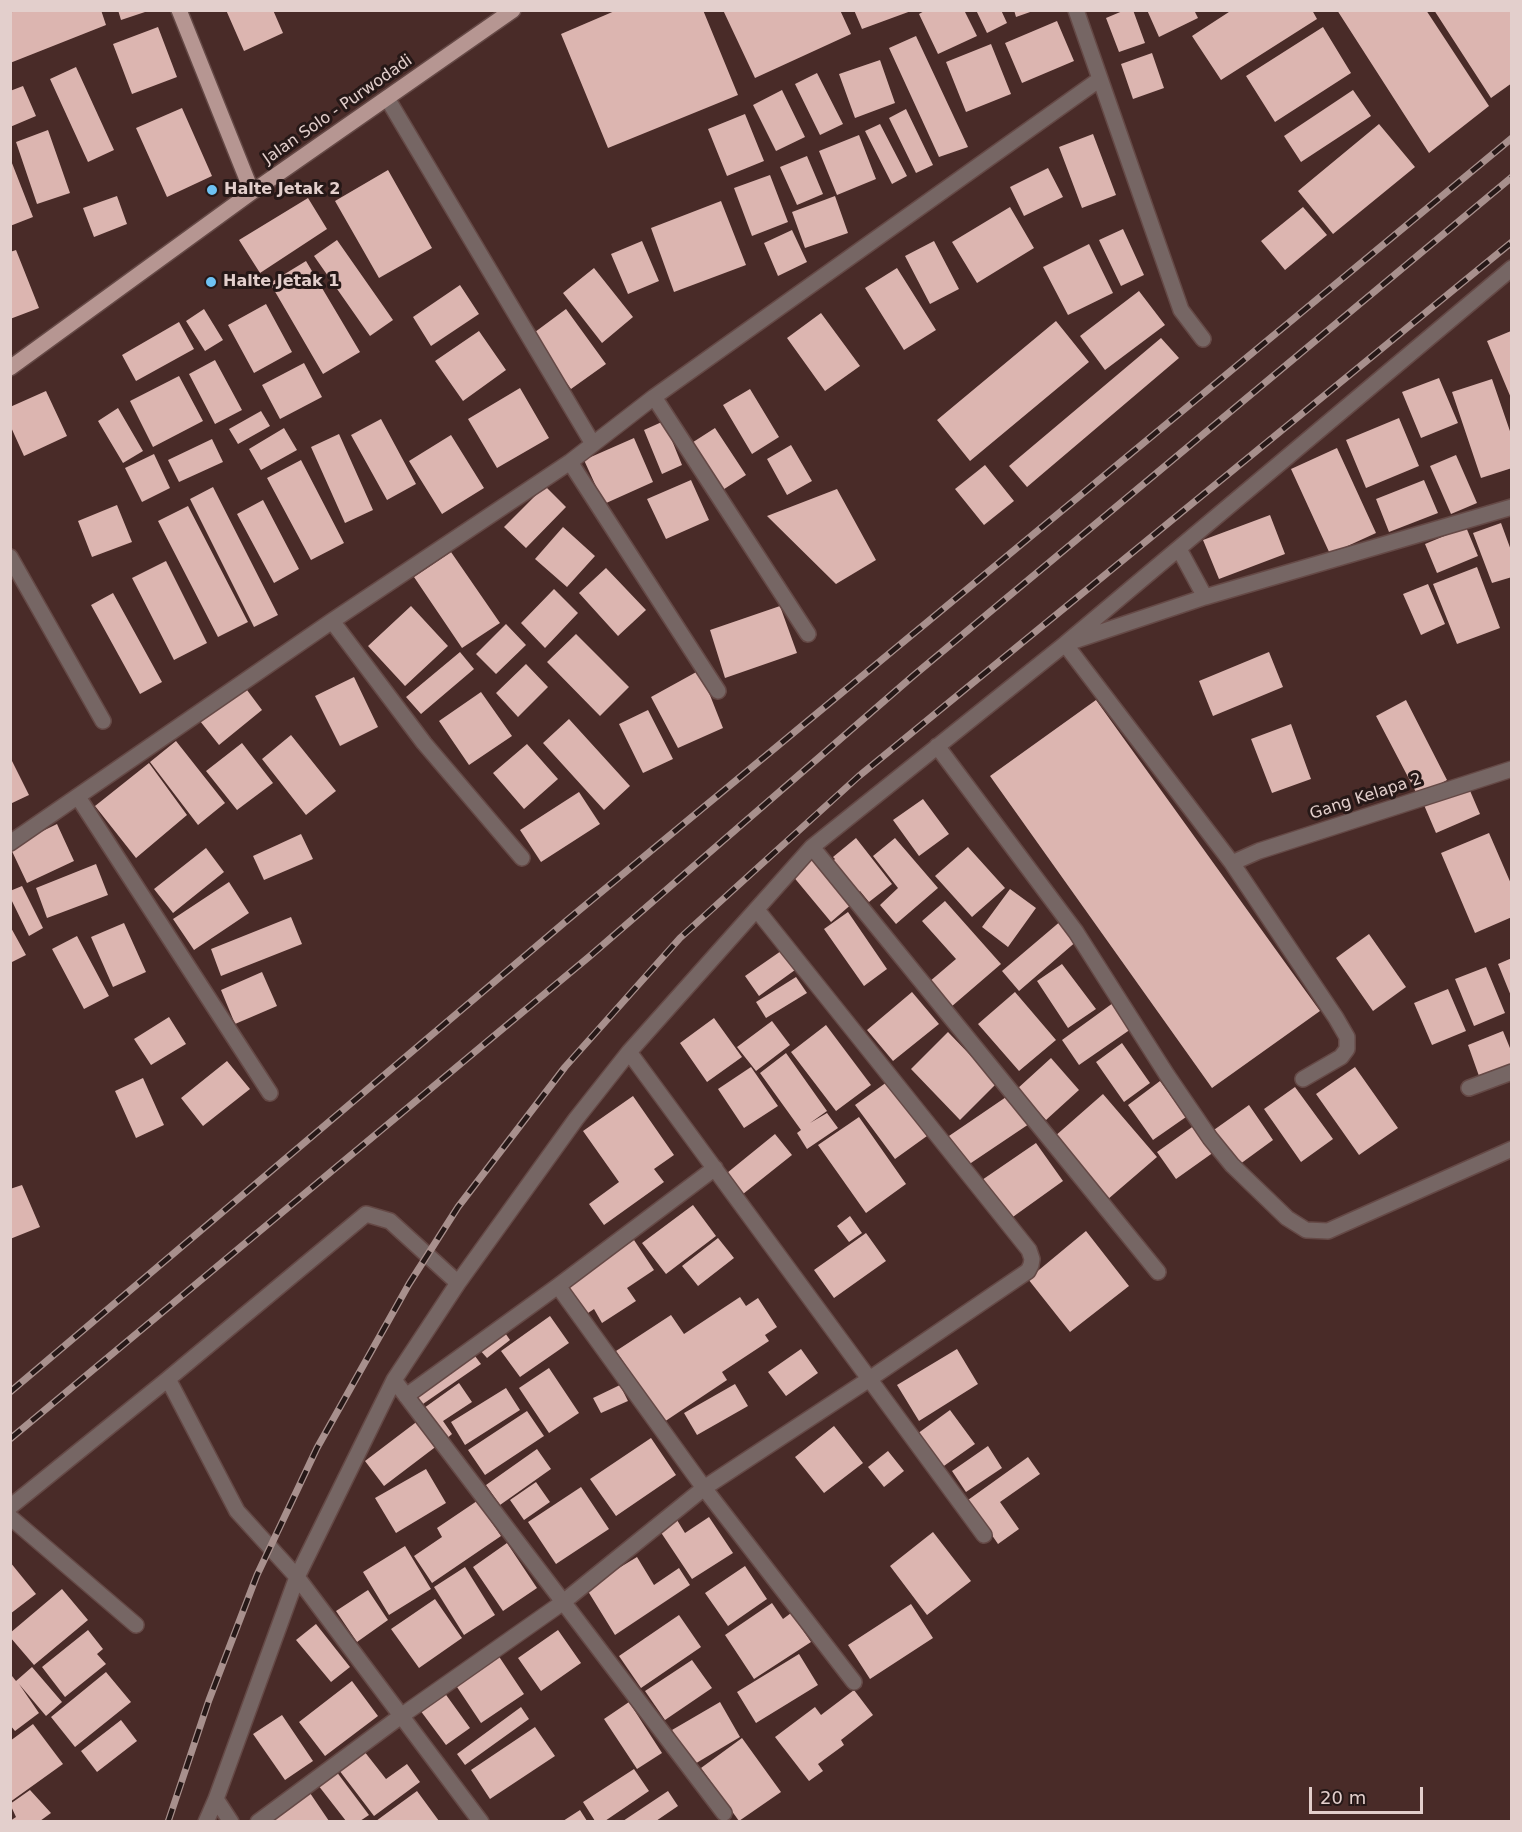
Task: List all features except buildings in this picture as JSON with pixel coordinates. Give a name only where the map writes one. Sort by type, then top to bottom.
[{"type":"main road","points":[[179,10],[252,192]]},
{"type":"main road","name":"Jalan Solo - Purwodadi","points":[[10,368],[252,192],[513,10]]},
{"type":"street","points":[[1076,10],[1181,310],[1203,339]]},
{"type":"street","points":[[10,843],[332,621],[570,462],[654,397],[1100,79]]},
{"type":"street","points":[[387,98],[593,444]]},
{"type":"street","points":[[206,1821],[297,1576],[394,1380],[458,1283],[576,1119],[629,1052],[812,847],[1065,644],[1512,268]]},
{"type":"street","points":[[654,397],[808,634]]},
{"type":"street","points":[[570,462],[717,691]]},
{"type":"street","points":[[1065,644],[1205,597],[1512,507]]},
{"type":"street","points":[[1179,549],[1205,597]]},
{"type":"street","points":[[10,557],[103,722]]},
{"type":"street","points":[[332,621],[424,743],[522,858]]},
{"type":"street","points":[[1065,644],[1232,863],[1347,1037],[1347,1048],[1341,1057],[1303,1079]]},
{"type":"street","points":[[937,746],[1076,932],[1210,1138],[1239,1172],[1287,1218],[1306,1230],[1328,1231],[1512,1149]]},
{"type":"street","name":"Gang Kelapa 2","points":[[1232,863],[1270,847],[1512,769]]},
{"type":"street","points":[[78,797],[270,1093]]},
{"type":"street","points":[[812,847],[1158,1272]]},
{"type":"street","points":[[258,1821],[401,1716],[562,1603],[704,1488],[1028,1271],[1032,1259],[1029,1250],[757,910]]},
{"type":"street","points":[[629,1052],[871,1378],[984,1535]]},
{"type":"street","points":[[1469,1088],[1512,1072]]},
{"type":"street","points":[[406,1396],[715,1168]]},
{"type":"street","points":[[10,1507],[366,1214],[390,1221],[458,1283]]},
{"type":"street","points":[[558,1286],[704,1488],[854,1682]]},
{"type":"street","points":[[168,1379],[237,1511],[297,1576],[481,1821]]},
{"type":"street","points":[[394,1380],[724,1814]]},
{"type":"street","points":[[10,1517],[136,1625]]},
{"type":"street","points":[[216,1798],[231,1821]]},
{"type":"railway","points":[[10,1392],[565,922],[1512,138]]},
{"type":"railway","points":[[10,1439],[590,956],[913,676],[1512,177]]},
{"type":"railway","points":[[168,1822],[209,1700],[257,1575],[317,1448],[409,1284],[458,1207],[565,1067],[680,938],[859,776],[1512,242]]},
{"type":"place","name":"Halte Jetak 2","points":[[212,190]]},
{"type":"place","name":"Halte Jetak 1","points":[[211,282]]}]
